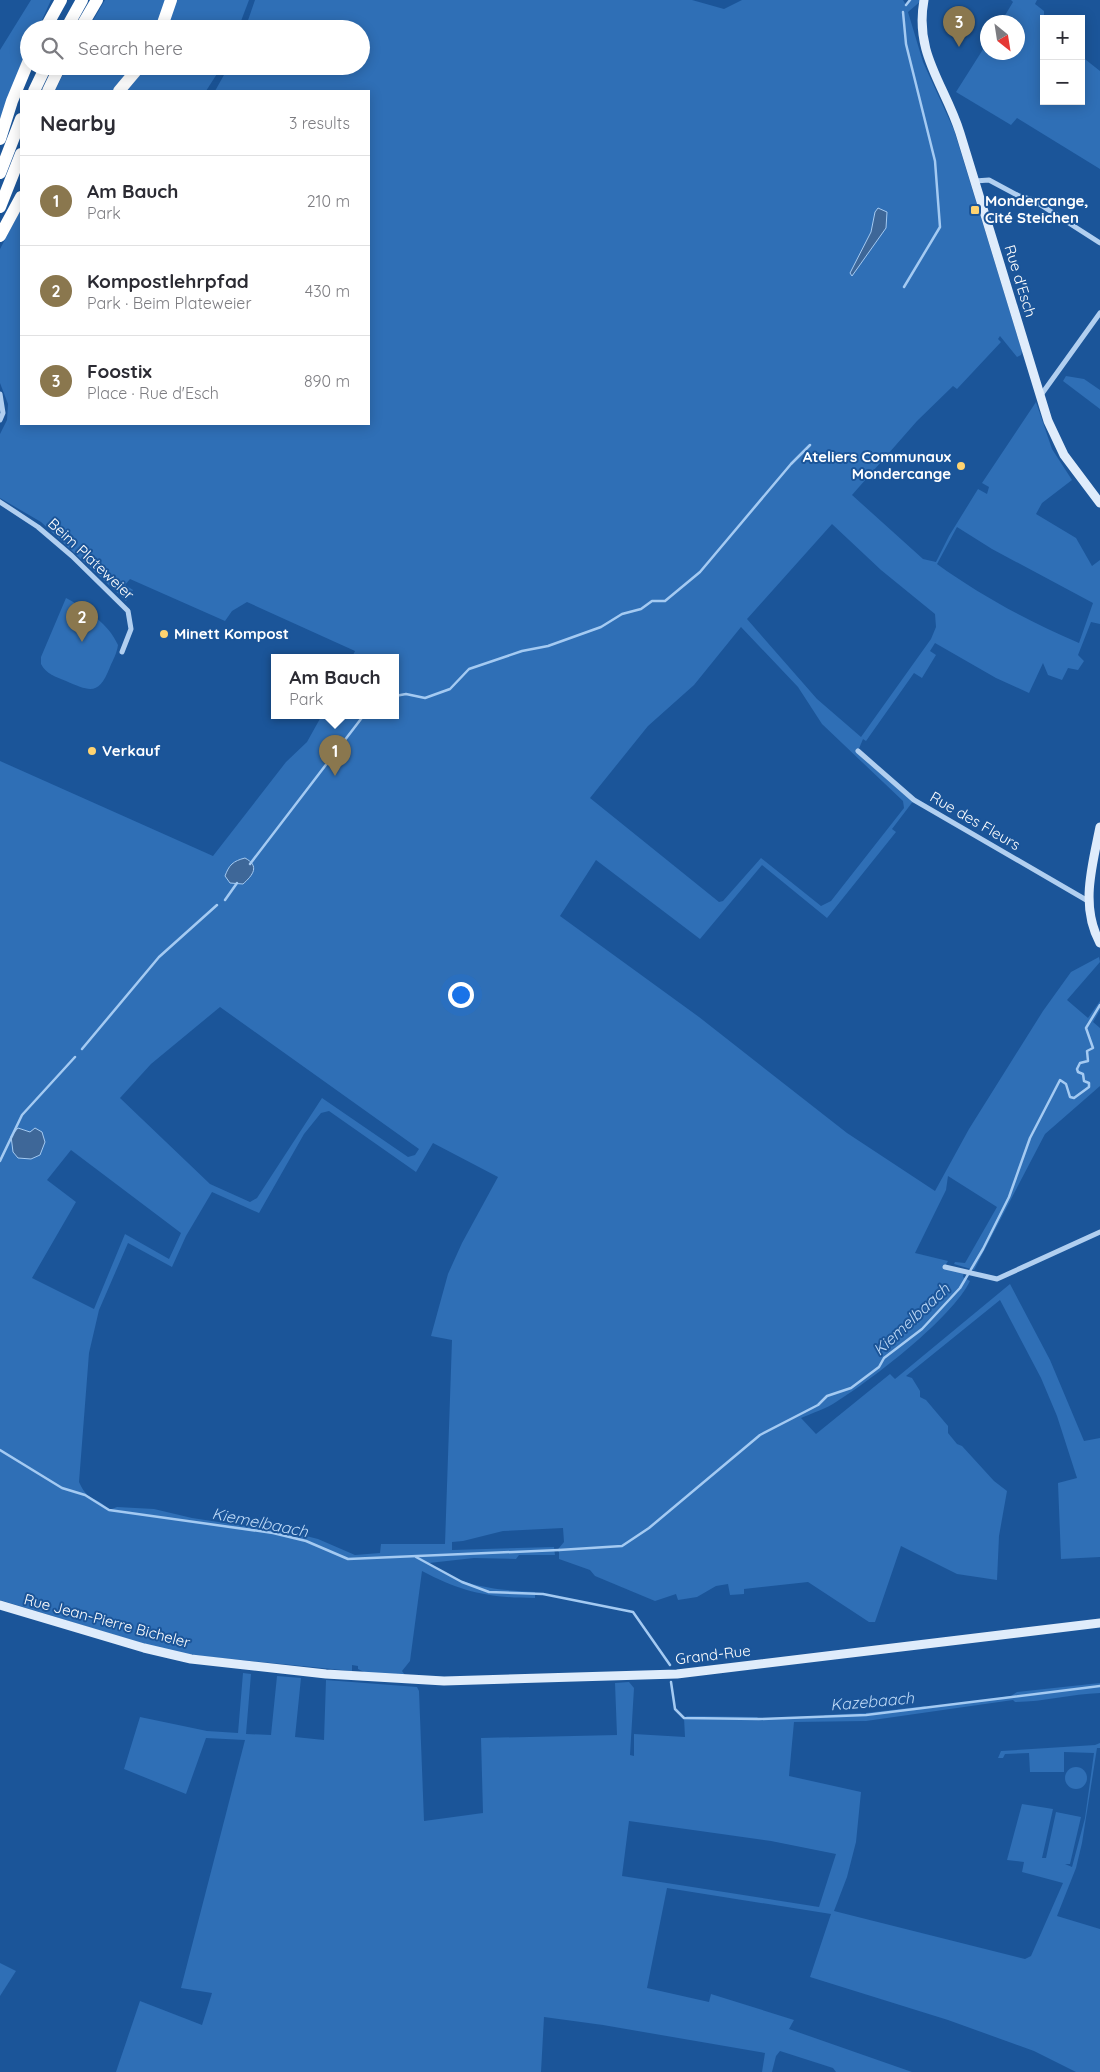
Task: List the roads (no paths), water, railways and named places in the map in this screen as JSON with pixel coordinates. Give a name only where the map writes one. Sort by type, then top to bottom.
[{"type":"highway","points":[[48,20],[56,0]]},
{"type":"highway","points":[[49,20],[61,0]]},
{"type":"highway","points":[[71,20],[82,0]]},
{"type":"highway","points":[[85,20],[97,0]]},
{"type":"highway","points":[[164,20],[171,0]]},
{"type":"highway","points":[[0,139],[23,75]]},
{"type":"highway","points":[[34,90],[42,75]]},
{"type":"highway","points":[[48,90],[56,75]]},
{"type":"highway","points":[[120,90],[132,75]]},
{"type":"highway","points":[[0,173],[20,122]]},
{"type":"highway","points":[[0,207],[20,157]]},
{"type":"highway","points":[[0,236],[20,199]]},
{"type":"main road","name":"Rue d'Esch","points":[[924,0],[922,42],[933,73],[958,129],[1048,421],[1064,455],[1100,503]]},
{"type":"main road","points":[[1100,827],[1090,877],[1088,901],[1094,931],[1100,944]]},
{"type":"main road","name":"Rue Jean-Pierre Bicheler","points":[[0,1605],[144,1648],[191,1659],[326,1674]]},
{"type":"main road","name":"Grand-Rue","points":[[326,1674],[444,1681],[668,1674],[1100,1623]]},
{"type":"street","points":[[975,181],[989,180],[1019,196],[1033,200],[1100,242]]},
{"type":"street","points":[[1041,396],[1100,313]]},
{"type":"street","points":[[0,394],[3,412],[0,420]]},
{"type":"street","name":"Beim Plateweier","points":[[0,502],[52,538],[128,610],[131,629],[122,652]]},
{"type":"street","name":"Rue des Fleurs","points":[[858,751],[914,800],[1088,901]]},
{"type":"street","points":[[945,1266],[997,1279],[1100,1232]]},
{"type":"waterway","points":[[906,5],[910,0]]},
{"type":"waterway","points":[[903,12],[906,44],[935,161],[940,227],[904,287]]},
{"type":"waterway","points":[[399,695],[406,694],[425,698],[450,689],[469,669],[522,651],[548,646],[601,627],[622,614],[641,609],[652,601],[665,601],[700,572],[791,464],[810,445]]},
{"type":"waterway","points":[[250,864],[361,719]]},
{"type":"waterway","points":[[225,900],[237,883]]},
{"type":"waterway","points":[[82,1049],[159,957],[217,905]]},
{"type":"waterway","name":"Kiemelbaach","points":[[559,1550],[622,1546],[649,1528],[760,1435],[818,1405],[827,1396],[851,1388],[879,1367],[884,1358],[922,1329],[960,1288],[983,1249],[1009,1197],[1030,1138],[1060,1080],[1066,1084],[1070,1097],[1074,1098],[1089,1087],[1089,1083],[1084,1081],[1083,1074],[1078,1072],[1077,1069],[1080,1063],[1088,1061],[1087,1051],[1093,1048],[1086,1028],[1100,1005]]},
{"type":"waterway","points":[[0,1161],[22,1115],[75,1057]]},
{"type":"waterway","name":"Kiemelbaach","points":[[0,1450],[62,1488],[85,1495],[109,1510],[273,1533],[306,1541],[348,1559],[559,1550]]},
{"type":"waterway","name":"Kazebaach","points":[[416,1557],[462,1582],[489,1592],[543,1594],[633,1612],[670,1665]]},
{"type":"waterway","name":"Kazebaach","points":[[671,1682],[675,1709],[684,1718],[759,1719],[866,1715],[1100,1686]]},
{"type":"place","name":"Foostix","points":[[959,47]]},
{"type":"place","name":"Mondercange, Cité Steichen","points":[[975,210]]},
{"type":"place","name":"Ateliers Communaux Mondercange","points":[[961,466]]},
{"type":"place","name":"Minett Kompost","points":[[164,634]]},
{"type":"place","name":"Kompostlehrpfad","points":[[82,642]]},
{"type":"place","name":"Verkauf","points":[[92,751]]},
{"type":"place","name":"Am Bauch","points":[[335,776]]}]
